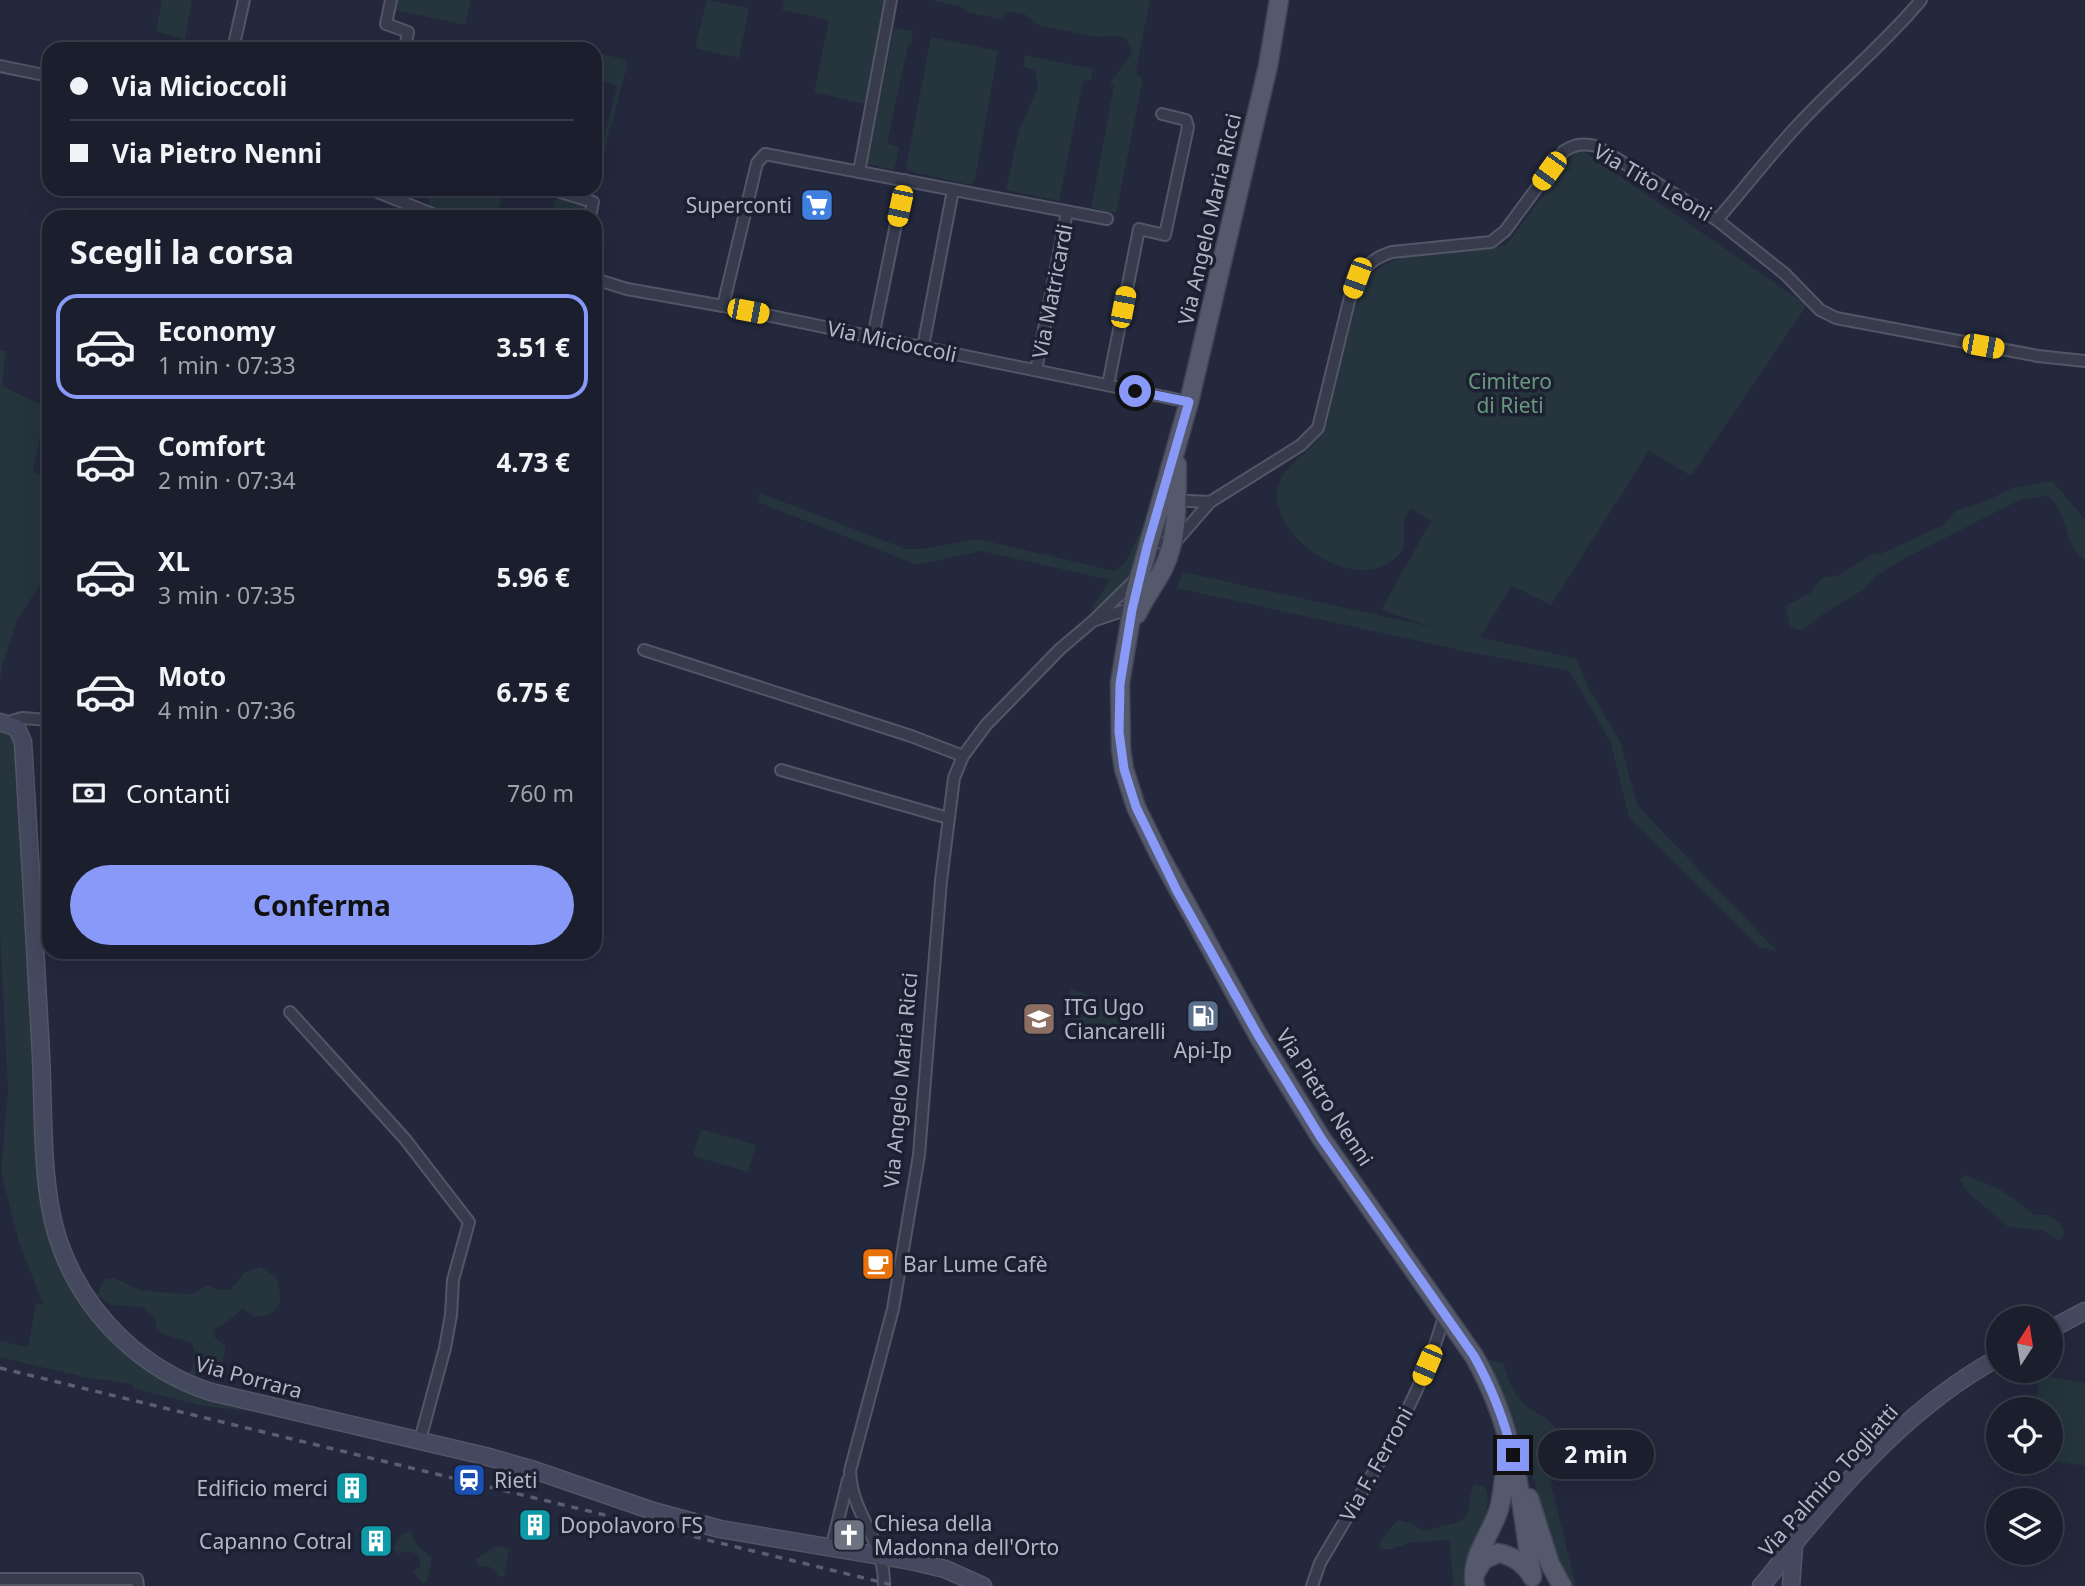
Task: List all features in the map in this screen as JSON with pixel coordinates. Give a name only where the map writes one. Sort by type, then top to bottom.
[{"type":"main road","name":"Via Angelo Maria Ricci","points":[[1137,606],[1164,566],[1172,546],[1168,500],[1177,448],[1262,89],[1279,0]]},
{"type":"main road","name":"Via Angelo Maria Ricci","points":[[1131,629],[1142,566],[1150,539],[1168,500]]},
{"type":"main road","name":"Via Pietro Nenni","points":[[1131,629],[1120,684],[1119,732],[1124,769],[1136,807],[1177,891],[1259,1037],[1321,1138],[1445,1313],[1489,1381],[1518,1472],[1533,1582]]},
{"type":"main road","points":[[1475,1581],[1478,1554],[1492,1529],[1500,1506],[1508,1437]]},
{"type":"main road","points":[[1518,1472],[1550,1564],[1562,1586]]},
{"type":"main road","points":[[1475,1581],[1483,1560],[1498,1553],[1524,1565],[1533,1582]]},
{"type":"street","points":[[235,42],[244,0]]},
{"type":"street","points":[[391,0],[386,24],[408,33],[406,42]]},
{"type":"street","points":[[859,172],[891,0]]},
{"type":"street","points":[[1717,220],[1797,126],[1885,41],[1920,0]]},
{"type":"street","points":[[0,66],[42,75]]},
{"type":"street","points":[[1108,385],[1139,229],[1165,235],[1188,127],[1186,120],[1161,114]]},
{"type":"street","name":"Via Tito Leoni","points":[[1172,546],[1210,502],[1301,445],[1318,428],[1350,297],[1357,278],[1366,266],[1380,256],[1392,252],[1492,242],[1506,231],[1564,151],[1573,145],[1585,143],[1596,146],[1717,220],[1785,274],[1821,310],[1836,318],[2038,356],[2085,361]]},
{"type":"street","points":[[723,306],[760,157],[765,154],[1107,219]]},
{"type":"street","points":[[873,337],[905,180]]},
{"type":"street","points":[[923,347],[953,190]]},
{"type":"street","points":[[388,196],[423,210]]},
{"type":"street","points":[[574,196],[593,202],[591,210]]},
{"type":"street","name":"Via Matricardi","points":[[1036,370],[1067,212]]},
{"type":"street","name":"Via Micioccoli","points":[[602,282],[617,287],[723,306],[1189,402]]},
{"type":"street","points":[[1168,500],[1210,502]]},
{"type":"street","points":[[1150,539],[1172,546]]},
{"type":"street","points":[[1142,566],[1164,566]]},
{"type":"street","name":"Via Angelo Maria Ricci","points":[[884,1586],[882,1558],[856,1505],[850,1471],[893,1309],[919,1155],[932,987],[954,778],[962,757],[986,725],[1060,649],[1128,587],[1142,566]]},
{"type":"street","name":"Via Angelo Maria Ricci","points":[[1093,621],[1137,606]]},
{"type":"street","points":[[1107,617],[1131,629]]},
{"type":"street","points":[[645,650],[899,732],[962,757]]},
{"type":"street","name":"Via Porrara","points":[[3,722],[22,718],[42,719]]},
{"type":"street","name":"Via Porrara","points":[[3,722],[17,728],[23,742],[49,1195],[54,1229],[79,1287],[113,1330],[142,1356],[174,1378],[211,1392],[520,1466],[653,1511],[708,1526],[882,1558],[907,1560],[945,1569],[983,1586]]},
{"type":"street","points":[[781,770],[948,818]]},
{"type":"street","points":[[290,1012],[405,1139],[469,1222],[453,1280],[451,1315],[445,1348],[420,1440]]},
{"type":"street","points":[[2063,1323],[2085,1311]]},
{"type":"street","name":"Via F. Ferroni","points":[[1312,1586],[1320,1563],[1405,1416],[1437,1340],[1445,1313]]},
{"type":"street","points":[[1437,1340],[1454,1337],[1463,1340]]},
{"type":"street","name":"Via Palmiro Togliatti","points":[[1761,1586],[1794,1544],[1883,1445],[1913,1416],[1951,1387],[1986,1365]]},
{"type":"street","points":[[831,1549],[850,1471]]},
{"type":"street","points":[[1791,1586],[1794,1544]]},
{"type":"street","points":[[0,1579],[52,1583],[137,1579],[138,1586]]},
{"type":"green space","points":[[162,0],[192,0],[185,40],[156,31]]},
{"type":"green space","points":[[398,0],[471,0],[465,25],[396,10]]},
{"type":"green space","points":[[707,0],[749,8],[739,58],[697,49],[696,42]]},
{"type":"green space","points":[[784,0],[888,0],[868,105],[814,92],[829,20],[782,10]]},
{"type":"green space","points":[[930,0],[1150,0],[1136,71],[1143,79],[1116,213],[1091,208],[1114,86],[1110,85],[1132,52],[1128,41],[1120,36],[1096,37],[1038,25],[1024,14],[1008,11],[1000,19]]},
{"type":"green space","points":[[894,28],[913,31],[887,144],[899,147],[894,170],[867,164]]},
{"type":"green space","points":[[931,37],[998,51],[975,180],[970,185],[908,171],[906,167]]},
{"type":"green space","points":[[602,54],[626,60],[628,63],[602,161],[602,145],[617,86],[602,81]]},
{"type":"green space","points":[[1025,55],[1093,69],[1091,80],[1083,81],[1059,201],[1006,190],[1019,130],[1038,88],[1035,70],[1023,67]]},
{"type":"green space","name":"Cimitero di Rieti","points":[[1579,148],[1807,305],[1691,476],[1649,451],[1551,605],[1512,586],[1480,637],[1577,659],[1589,689],[1620,741],[1637,805],[1777,951],[1760,948],[1629,818],[1611,743],[1569,671],[1464,651],[1177,588],[1183,572],[1432,627],[1381,610],[1431,521],[1410,508],[1404,521],[1404,548],[1394,559],[1377,568],[1359,570],[1341,567],[1323,559],[1292,533],[1282,517],[1277,490],[1285,472],[1314,444],[1327,421],[1358,291],[1369,276],[1385,265],[1424,253],[1506,245]]},
{"type":"green space","points":[[430,196],[502,196],[498,210],[440,210],[428,205]]},
{"type":"green space","points":[[556,196],[590,204],[589,210],[553,210]]},
{"type":"green space","points":[[0,350],[6,351],[2,386],[42,405],[42,427],[33,472],[42,474],[42,582],[17,620],[0,679]]},
{"type":"green space","points":[[2052,481],[2085,519],[2085,560],[2073,547],[2060,512],[2048,496],[2020,500],[1907,557],[1879,574],[1863,590],[1822,615],[1802,631],[1790,627],[1785,606],[1809,594],[1823,577],[1838,576],[1872,554],[1877,555],[1945,524],[1954,512],[2012,488]]},
{"type":"green space","points":[[760,493],[906,549],[922,549],[978,539],[1114,571],[1126,562],[1152,506],[1133,578],[1109,606],[1090,610],[1110,580],[981,551],[917,565],[758,502]]},
{"type":"green space","points":[[0,727],[10,729],[17,738],[54,1229],[113,1330],[211,1392],[267,1413],[204,1406],[135,1389],[131,1384],[83,1377],[0,1357],[0,1341],[28,1347],[36,1303],[43,1304],[19,1242],[1,1171],[8,1091],[0,933]]},
{"type":"green space","points":[[1071,989],[1125,1008],[1115,1035],[1062,1016]]},
{"type":"green space","points":[[701,1129],[756,1145],[748,1172],[693,1156]]},
{"type":"green space","points":[[1964,1175],[1998,1188],[2035,1215],[2048,1215],[2061,1223],[2064,1232],[2062,1239],[2057,1240],[2042,1230],[2008,1227],[1969,1193],[1960,1180]]},
{"type":"green space","points":[[260,1267],[276,1277],[280,1293],[279,1305],[272,1313],[255,1317],[243,1309],[213,1330],[215,1338],[226,1346],[221,1373],[183,1375],[192,1370],[195,1354],[192,1343],[163,1334],[156,1328],[156,1319],[142,1307],[111,1305],[97,1295],[105,1279],[114,1278],[140,1290],[169,1293],[192,1294],[208,1285],[218,1290],[230,1290],[244,1273]]},
{"type":"green space","points":[[1487,1359],[1504,1364],[1511,1385],[1520,1400],[1551,1422],[1559,1432],[1546,1454],[1576,1586],[1569,1586],[1562,1574],[1526,1454]]},
{"type":"green space","points":[[2063,1379],[2085,1383],[2085,1466],[2063,1463],[2063,1397],[2036,1397],[2039,1383],[2063,1383]]},
{"type":"green space","points":[[1474,1484],[1485,1487],[1487,1505],[1465,1586],[1453,1586],[1451,1540],[1413,1542],[1391,1549],[1380,1549],[1382,1538],[1399,1520],[1423,1531],[1466,1518]]},
{"type":"green space","points":[[410,1531],[417,1545],[432,1558],[427,1582],[422,1583],[413,1571],[421,1564],[417,1554],[407,1551],[399,1554],[393,1549],[401,1534]]},
{"type":"green space","points":[[496,1546],[509,1549],[504,1577],[498,1576],[488,1566],[479,1567],[475,1560]]},
{"type":"railway","points":[[0,1368],[897,1586]]},
{"type":"place","name":"Superconti","points":[[817,205]]},
{"type":"place","name":"Api-Ip","points":[[1203,1016]]},
{"type":"place","name":"ITG Ugo Ciancarelli","points":[[1039,1019]]},
{"type":"place","name":"Bar Lume Cafè","points":[[878,1264]]},
{"type":"place","name":"Rieti","points":[[469,1480]]},
{"type":"place","name":"Edificio merci","points":[[352,1488]]},
{"type":"place","name":"Dopolavoro FS","points":[[535,1525]]},
{"type":"place","name":"Chiesa della Madonna dell'Orto","points":[[849,1535]]},
{"type":"place","name":"Capanno Cotral","points":[[376,1541]]},
{"type":"route","points":[[1135,391],[1189,402],[1135,593],[1120,684],[1121,749],[1124,769],[1136,807],[1177,891],[1259,1037],[1321,1138],[1489,1381],[1513,1455]]}]
